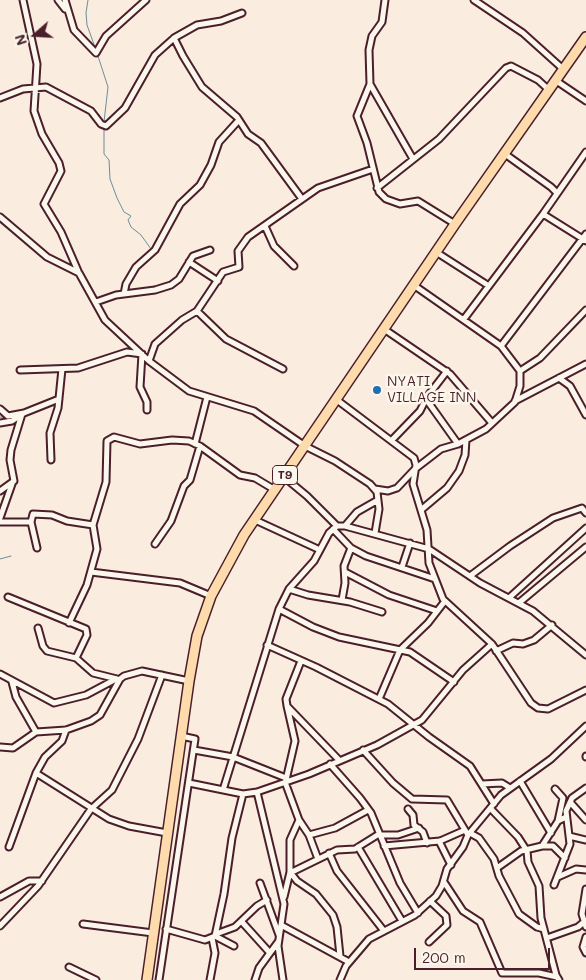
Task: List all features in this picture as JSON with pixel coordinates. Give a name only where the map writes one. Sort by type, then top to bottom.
[{"type":"highway","name":"T9","points":[[147,980],[188,681],[197,636],[210,596],[232,555],[254,520],[415,286],[455,224],[506,154],[586,37]]},
{"type":"street","points":[[22,0],[37,64],[34,111],[61,171],[44,204],[61,232],[79,273],[105,320],[149,361],[189,391],[254,411],[306,446],[347,468],[374,489],[388,491],[397,488],[415,469],[441,449],[466,440],[492,423],[515,402],[586,364]]},
{"type":"street","points":[[58,0],[67,11]]},
{"type":"street","points":[[65,0],[74,30],[96,53],[106,36],[146,0]]},
{"type":"street","points":[[385,0],[382,22],[372,36],[369,50],[370,84],[357,116],[367,143],[377,188],[386,199],[400,204],[418,200],[455,224]]},
{"type":"street","points":[[474,0],[516,27],[563,69]]},
{"type":"street","points":[[0,98],[36,87],[46,88],[92,111],[101,124],[106,126],[125,108],[155,55],[174,38],[189,28],[242,13]]},
{"type":"street","points":[[174,38],[202,87],[239,120],[244,130],[261,144],[302,199]]},
{"type":"street","points":[[377,188],[439,139],[506,68],[511,66],[538,80],[548,90]]},
{"type":"street","points":[[555,80],[586,101]]},
{"type":"street","points":[[370,84],[414,159]]},
{"type":"street","points":[[124,294],[126,284],[136,267],[155,250],[180,204],[200,185],[219,142],[239,120]]},
{"type":"street","points":[[464,319],[543,214],[586,152]]},
{"type":"street","points":[[506,154],[551,186],[557,193]]},
{"type":"street","points":[[149,361],[155,344],[182,320],[197,311],[223,272],[239,267],[238,251],[248,237],[323,186],[372,169]]},
{"type":"street","points":[[502,346],[585,238],[543,214]]},
{"type":"street","points":[[0,217],[46,257],[79,273]]},
{"type":"street","points":[[265,226],[274,246],[294,266]]},
{"type":"street","points":[[96,302],[124,294],[155,290],[172,285],[179,279],[189,262],[198,252],[210,250]]},
{"type":"street","points":[[436,252],[490,286]]},
{"type":"street","points":[[189,262],[218,281]]},
{"type":"street","points":[[415,286],[502,346],[520,371],[520,386],[515,402]]},
{"type":"street","points":[[520,371],[540,358],[586,310]]},
{"type":"street","points":[[197,311],[226,339],[283,369]]},
{"type":"street","points":[[384,329],[460,383],[492,423]]},
{"type":"street","points":[[20,370],[78,368],[127,352],[142,354]]},
{"type":"street","points":[[142,354],[140,387],[147,402],[147,410]]},
{"type":"street","points":[[51,460],[50,434],[59,399],[62,369]]},
{"type":"street","points":[[392,440],[420,411],[426,399],[447,372]]},
{"type":"street","points":[[559,378],[570,386],[586,415]]},
{"type":"street","points":[[155,544],[171,521],[184,486],[190,480],[207,397]]},
{"type":"street","points":[[0,409],[6,415],[23,413],[59,399]]},
{"type":"street","points":[[426,399],[458,444]]},
{"type":"street","points":[[336,400],[414,458],[413,484],[427,530],[429,562],[445,601],[492,644],[523,693],[538,708],[548,708],[586,690]]},
{"type":"street","points":[[0,423],[12,421],[23,413]]},
{"type":"street","points":[[0,518],[14,478],[10,460],[11,450],[23,413]]},
{"type":"street","points":[[69,623],[91,572],[97,549],[93,525],[106,482],[106,446],[109,438],[114,437],[140,444],[172,440],[198,445],[240,475],[255,478],[275,490]]},
{"type":"street","points":[[420,510],[447,488],[459,471],[465,455],[466,440]]},
{"type":"street","points":[[284,477],[307,496],[351,548],[375,560],[435,579]]},
{"type":"street","points":[[0,491],[12,484]]},
{"type":"street","points":[[374,489],[379,508],[375,534]]},
{"type":"street","points":[[345,526],[357,512],[378,500]]},
{"type":"street","points":[[470,576],[510,546],[554,518],[582,508],[586,513]]},
{"type":"street","points":[[37,548],[31,522],[33,514],[93,525]]},
{"type":"street","points":[[254,520],[320,550]]},
{"type":"street","points":[[0,522],[31,522]]},
{"type":"street","points":[[223,790],[279,609],[289,589],[314,561],[335,528],[345,526],[429,549],[491,589],[520,602],[552,625],[586,655]]},
{"type":"street","points":[[510,597],[586,528]]},
{"type":"street","points":[[402,567],[410,544]]},
{"type":"street","points":[[520,602],[586,547]]},
{"type":"street","points":[[342,600],[344,566],[351,548]]},
{"type":"street","points":[[91,572],[180,583],[210,596]]},
{"type":"street","points":[[345,572],[389,596],[437,611]]},
{"type":"street","points":[[289,589],[308,595],[342,600],[382,612]]},
{"type":"street","points":[[8,596],[84,628],[88,633],[76,658]]},
{"type":"street","points":[[380,699],[400,650],[423,629],[445,601]]},
{"type":"street","points":[[279,609],[313,627],[339,636],[417,655],[454,682]]},
{"type":"street","points":[[496,652],[513,643],[523,644],[534,640],[552,625]]},
{"type":"street","points":[[38,628],[44,649],[76,658],[93,673],[118,679]]},
{"type":"street","points":[[189,783],[244,794],[257,792],[363,750],[425,717],[473,660],[492,644]]},
{"type":"street","points":[[267,645],[380,699],[415,724],[429,738],[470,766],[482,784],[492,806],[526,849],[528,862],[539,886],[544,929],[558,978]]},
{"type":"street","points":[[301,661],[286,699],[295,741],[286,780],[299,820],[309,835],[318,859]]},
{"type":"street","points":[[0,674],[12,682],[54,702],[86,695],[118,679],[142,672],[188,681]]},
{"type":"street","points":[[0,926],[42,881],[92,809],[112,790],[124,770],[138,739],[162,675]]},
{"type":"street","points":[[0,747],[13,748],[36,732],[51,732],[82,726],[100,715],[118,679]]},
{"type":"street","points":[[12,682],[16,697],[36,732]]},
{"type":"street","points":[[287,706],[339,760]]},
{"type":"street","points":[[340,980],[349,962],[369,939],[418,913],[436,896],[451,864],[463,847],[468,833],[492,806],[510,788],[551,759],[586,726]]},
{"type":"street","points":[[9,847],[36,773],[45,757],[62,741],[66,730]]},
{"type":"street","points":[[159,980],[196,739],[181,736]]},
{"type":"street","points":[[194,750],[233,757],[286,780]]},
{"type":"street","points":[[363,750],[393,783],[412,799],[447,800],[468,833],[478,837]]},
{"type":"street","points":[[330,764],[368,810],[400,883],[418,913]]},
{"type":"street","points":[[36,773],[92,809],[129,826],[168,833]]},
{"type":"street","points":[[520,781],[551,833]]},
{"type":"street","points":[[482,784],[502,783],[510,788]]},
{"type":"street","points":[[542,846],[558,821],[563,798],[555,788]]},
{"type":"street","points":[[554,885],[570,844],[566,816],[570,802],[586,788]]},
{"type":"street","points":[[257,792],[283,898]]},
{"type":"street","points":[[210,980],[215,953],[214,936],[232,838],[244,794]]},
{"type":"street","points":[[570,802],[586,820]]},
{"type":"street","points":[[309,835],[336,828],[368,810]]},
{"type":"street","points":[[408,810],[413,815],[414,826],[419,828],[427,843]]},
{"type":"street","points":[[558,821],[566,816]]},
{"type":"street","points":[[255,980],[259,968],[279,939],[283,898],[290,872],[290,840],[299,820]]},
{"type":"street","points":[[475,826],[478,837],[492,855],[519,914],[544,929]]},
{"type":"street","points":[[290,872],[340,849],[351,850],[380,835],[398,835],[419,828]]},
{"type":"street","points":[[384,846],[427,843],[468,833]]},
{"type":"street","points":[[569,836],[586,840]]},
{"type":"street","points":[[439,841],[451,864]]},
{"type":"street","points":[[498,868],[526,849],[542,846],[553,846],[565,858]]},
{"type":"street","points":[[358,847],[402,922]]},
{"type":"street","points":[[329,853],[337,871],[384,931]]},
{"type":"street","points":[[558,878],[576,869],[586,870]]},
{"type":"street","points":[[290,872],[297,881],[316,894],[333,914],[337,927],[340,956]]},
{"type":"street","points":[[0,897],[29,881],[42,881]]},
{"type":"street","points":[[444,882],[463,911],[480,922],[502,973],[539,973],[558,978]]},
{"type":"street","points":[[260,883],[279,939],[282,977],[288,980]]},
{"type":"street","points":[[546,938],[585,924],[582,914],[586,889]]},
{"type":"street","points":[[166,929],[205,940],[235,928],[257,906],[267,900]]},
{"type":"street","points":[[429,942],[447,925],[446,916],[430,901]]},
{"type":"street","points":[[242,922],[270,954]]},
{"type":"street","points":[[83,924],[153,933]]},
{"type":"street","points":[[281,925],[349,962]]},
{"type":"street","points":[[214,936],[234,946]]},
{"type":"street","points":[[586,937],[583,947],[586,953]]},
{"type":"street","points":[[68,967],[96,980]]},
{"type":"waterway","points":[[88,0],[87,25],[96,50]]},
{"type":"waterway","points":[[97,53],[108,87],[104,122]]},
{"type":"waterway","points":[[104,126],[104,154],[109,160],[110,179],[117,198],[124,212],[131,216],[128,220],[131,227],[141,235],[151,249]]},
{"type":"waterway","points":[[0,417],[11,418]]},
{"type":"waterway","points":[[0,559],[11,556]]},
{"type":"place","name":"NYATI VILLAGE INN","points":[[377,390]]}]
